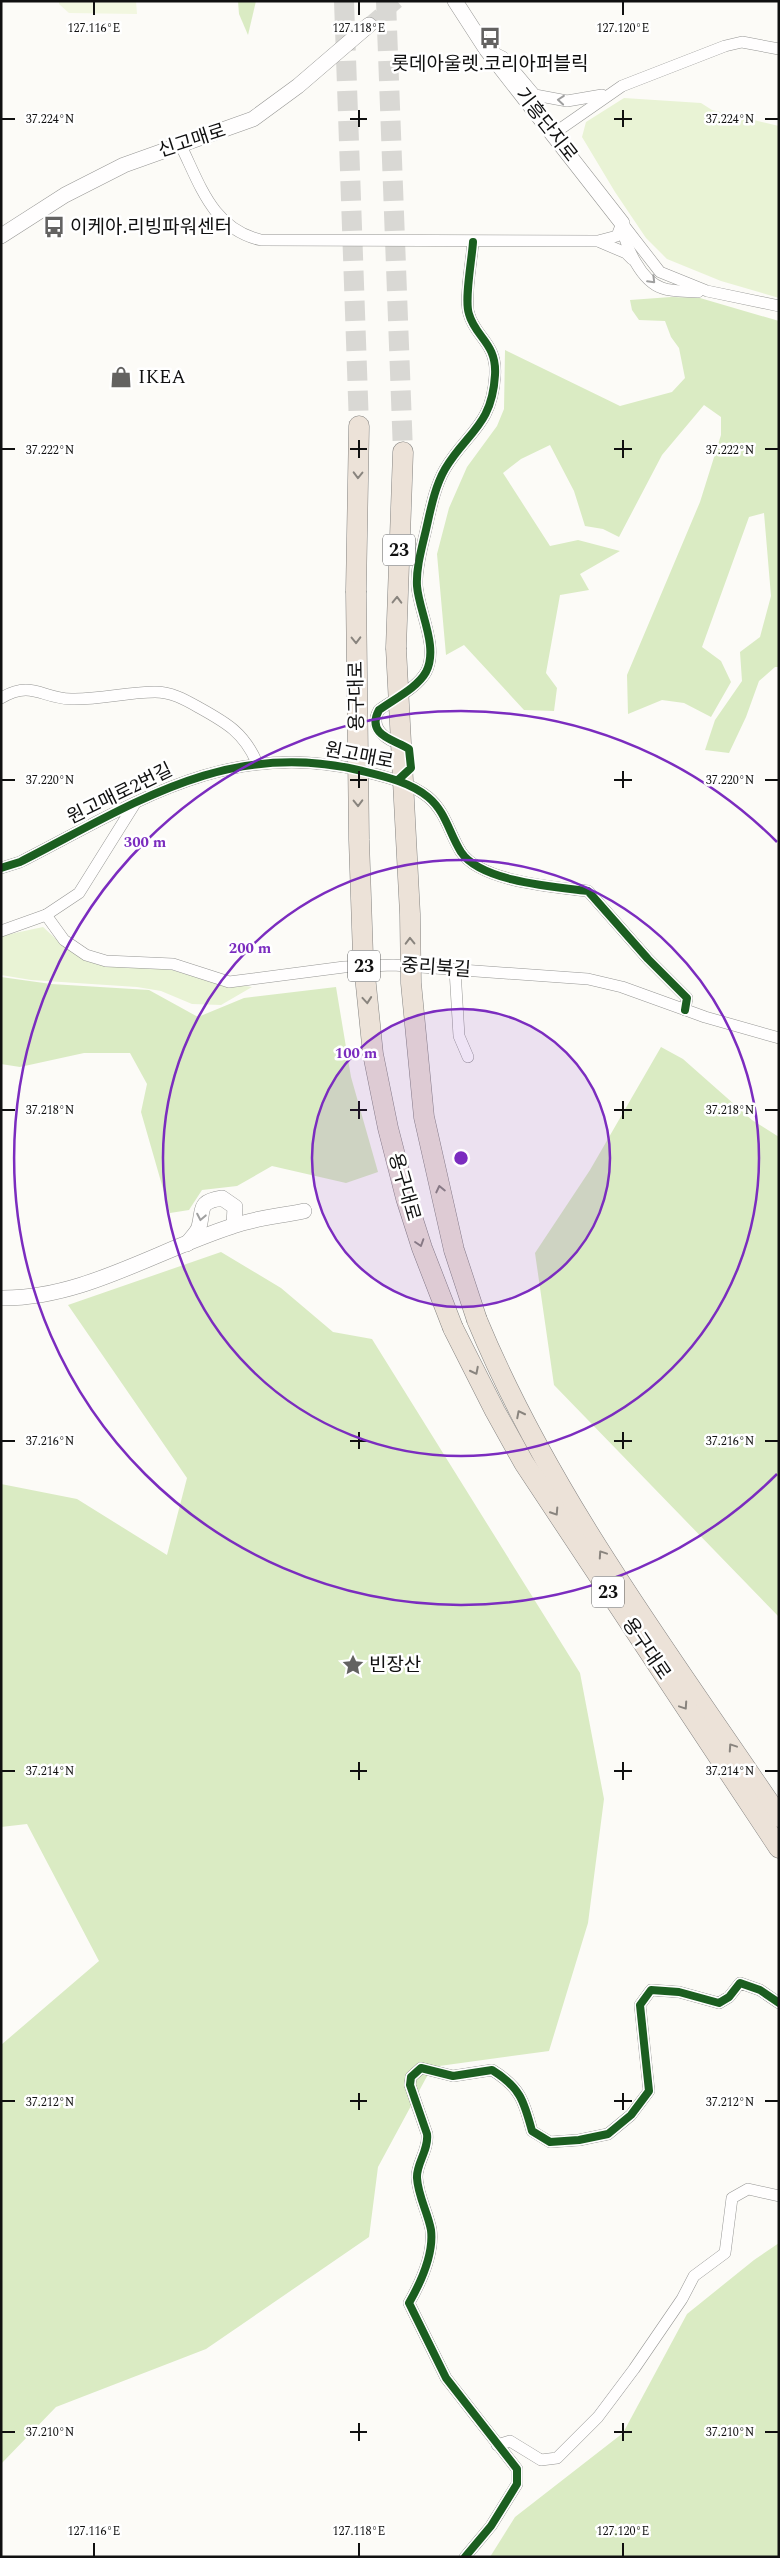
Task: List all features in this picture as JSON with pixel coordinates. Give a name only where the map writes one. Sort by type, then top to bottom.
[{"type":"highway","name":"용구대로","points":[[359,426],[356,591],[360,888],[363,956],[373,1054],[388,1128],[406,1198],[422,1248],[453,1328],[495,1412],[524,1463],[779,1848]]},
{"type":"highway","name":"용구대로","points":[[403,452],[396,648],[410,914],[410,983],[424,1117],[454,1250],[477,1320],[522,1418],[589,1534],[779,1817]]},
{"type":"street","name":"기흥단지로","points":[[455,1],[486,48],[622,223]]},
{"type":"street","name":"신고매로","points":[[1,236],[42,209],[96,178],[180,144],[253,119],[298,86],[369,25]]},
{"type":"street","points":[[553,134],[609,94],[634,81],[742,42],[779,49]]},
{"type":"street","points":[[486,48],[503,58],[535,96],[567,101],[609,94]]},
{"type":"street","points":[[180,144],[213,209],[227,225],[243,236],[284,242],[598,241],[617,236],[622,223]]},
{"type":"street","points":[[622,223],[625,242],[634,261]]},
{"type":"street","points":[[622,223],[660,272],[707,291],[779,306]]},
{"type":"street","points":[[598,241],[626,253],[660,288],[699,293],[707,291]]},
{"type":"street","points":[[398,780],[410,768],[410,749],[385,738],[376,723],[376,715],[420,680],[427,669],[429,642],[419,603],[417,577],[425,532],[439,480],[452,459],[482,424],[488,411],[494,388],[495,373],[491,349],[468,314],[473,242]]},
{"type":"street","points":[[1,698],[17,690],[34,689],[53,696],[72,699],[155,692],[171,693],[223,719],[246,742],[257,763]]},
{"type":"street","name":"원고매로","points":[[257,763],[287,762],[342,766],[398,780],[428,796],[442,812],[461,852],[479,866],[520,883],[588,890],[620,924],[648,959],[687,998],[685,1010]]},
{"type":"street","name":"원고매로2번길","points":[[1,868],[20,862],[134,804],[191,778],[228,768],[257,763]]},
{"type":"street","points":[[1,931],[46,915],[79,893],[134,804]]},
{"type":"street","name":"중리북길","points":[[46,915],[64,940],[86,955],[106,961],[172,964],[229,982],[344,967],[393,965],[588,979],[656,997],[685,1010],[779,1038]]},
{"type":"street","points":[[455,970],[458,1036],[468,1057]]},
{"type":"street","points":[[187,1244],[199,1227],[200,1210],[210,1200],[222,1198],[235,1207],[234,1225]]},
{"type":"street","points":[[1,1298],[19,1299],[65,1291],[234,1225],[304,1211]]},
{"type":"street","points":[[465,2557],[491,2526],[517,2484],[517,2469],[446,2378],[409,2302],[422,2276],[429,2254],[431,2232],[417,2177],[428,2143],[427,2134],[410,2085],[411,2077],[421,2068],[453,2076],[492,2070],[509,2080],[519,2092],[532,2131],[550,2142],[579,2140],[608,2134],[631,2115],[649,2091],[640,2005],[651,1990],[679,1992],[719,2003],[729,1997],[740,1983],[760,1990],[779,2002]]},
{"type":"street","points":[[498,2445],[510,2440],[541,2460],[558,2458],[598,2417],[634,2369],[682,2299],[694,2276],[725,2254],[732,2198],[748,2188],[779,2196]]},
{"type":"green space","points":[[59,1],[136,1],[137,14],[69,13],[59,4]]},
{"type":"green space","points":[[238,1],[256,1],[248,35],[239,14]]},
{"type":"green space","points":[[624,98],[701,103],[712,110],[779,126],[779,298],[721,281],[667,259],[646,238],[615,192],[582,137],[586,122]]},
{"type":"green space","points":[[671,297],[700,298],[779,321],[779,667],[775,667],[759,681],[746,717],[729,753],[705,750],[715,720],[742,681],[740,652],[760,637],[771,596],[764,513],[749,517],[702,647],[721,661],[731,682],[711,717],[684,703],[662,700],[628,714],[627,675],[700,502],[721,435],[721,417],[704,405],[662,455],[619,537],[603,529],[585,526],[574,491],[550,445],[521,459],[503,473],[550,546],[578,540],[620,551],[580,574],[589,590],[560,595],[546,673],[557,688],[554,711],[524,710],[464,645],[446,655],[437,554],[449,508],[467,467],[497,426],[504,409],[505,350],[620,406],[672,392],[685,378],[679,348],[671,337],[665,321],[639,320],[632,310],[630,300]]},
{"type":"green space","points":[[43,927],[57,940],[89,961],[162,967],[209,981],[252,987],[221,1005],[192,1004],[161,991],[137,987],[31,980],[1,975],[1,936]]},
{"type":"green space","points":[[1,977],[51,984],[149,990],[198,1017],[244,998],[336,987],[351,1077],[378,1172],[346,1183],[272,1166],[237,1186],[202,1190],[189,1210],[170,1213],[141,1112],[147,1084],[130,1053],[84,1053],[20,1067],[1,1064]]},
{"type":"green space","points":[[661,1047],[683,1059],[752,1120],[779,1137],[779,1617],[554,1385],[535,1253],[590,1170]]},
{"type":"green space","points":[[221,1252],[281,1288],[333,1332],[372,1339],[580,1673],[604,1799],[588,1923],[549,2051],[432,2067],[378,2167],[369,2237],[206,2349],[56,2407],[1,2464],[1,2045],[99,1961],[27,1824],[1,1827],[1,1484],[77,1499],[167,1555],[187,1478],[68,1305]]},
{"type":"green space","points":[[779,2243],[779,2557],[490,2557],[515,2517],[623,2433],[687,2314],[754,2260]]},
{"type":"tunnel","points":[[344,1],[359,426]]},
{"type":"tunnel","points":[[386,1],[403,452]]},
{"type":"tunnel","points":[[369,25],[397,1]]},
{"type":"cycle path","points":[[398,780],[411,768],[409,749],[384,736],[376,726],[376,719],[379,710],[411,688],[426,672],[430,652],[429,641],[418,596],[417,580],[419,560],[435,492],[453,456],[484,417],[493,392],[495,375],[493,355],[472,322],[468,308],[473,242]]},
{"type":"cycle path","points":[[1,868],[20,862],[141,800],[182,783],[223,770],[265,763],[310,763],[358,770],[403,783],[428,797],[439,809],[461,852],[471,862],[485,870],[539,885],[588,891],[648,959],[687,998],[685,1010]]},
{"type":"cycle path","points":[[465,2557],[491,2526],[517,2484],[517,2469],[446,2378],[409,2303],[426,2268],[431,2249],[430,2224],[419,2191],[417,2178],[418,2167],[426,2146],[427,2134],[410,2085],[411,2077],[421,2068],[453,2076],[492,2070],[509,2082],[520,2096],[532,2131],[550,2142],[579,2140],[608,2134],[631,2115],[649,2091],[640,2005],[651,1990],[679,1992],[719,2003],[729,1997],[740,1983],[760,1990],[779,2003]]},
{"type":"place","name":"롯데아울렛.코리아퍼블릭","points":[[490,38]]},
{"type":"place","name":"이케아.리빙파워센터","points":[[54,227]]},
{"type":"place","name":"IKEA","points":[[121,377]]},
{"type":"place","name":"빈장산","points":[[353,1665]]}]
